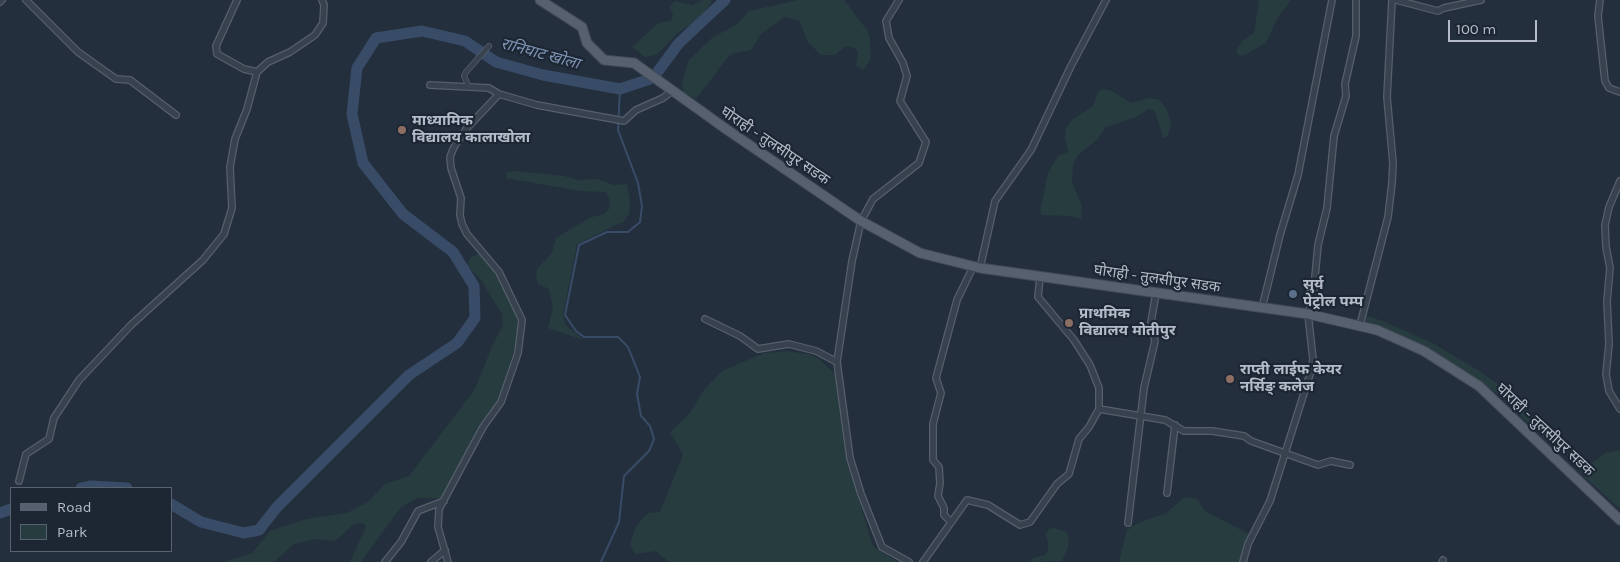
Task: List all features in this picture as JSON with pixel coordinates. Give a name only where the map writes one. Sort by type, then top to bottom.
[{"type":"main road","name":"घोराही - तुलसीपुर सडक","points":[[540,0],[582,28],[587,43],[604,60],[634,63],[861,221],[920,252],[976,268],[1308,314],[1377,330],[1424,351],[1479,386],[1620,520]]},
{"type":"street","points":[[26,0],[78,52],[116,79],[130,80],[176,116]]},
{"type":"street","points":[[237,0],[216,46],[217,54],[244,69],[257,72]]},
{"type":"street","points":[[19,481],[26,454],[49,439],[54,418],[79,380],[131,324],[203,260],[224,234],[232,208],[230,167],[235,139],[247,109],[257,72],[268,62],[290,52],[315,35],[323,23],[322,0]]},
{"type":"street","points":[[899,0],[886,21],[889,38],[903,63],[907,76],[900,101],[926,142],[919,163],[873,200],[861,221],[852,261],[837,362],[850,458],[861,494],[882,547],[908,562]]},
{"type":"street","points":[[951,522],[944,516],[944,508],[938,496],[940,483],[939,467],[933,460],[933,424],[941,393],[936,378],[958,300],[976,268],[995,201],[1031,150],[1070,66],[1106,0]]},
{"type":"street","points":[[1262,308],[1280,235],[1298,175],[1332,0]]},
{"type":"street","points":[[1243,562],[1248,544],[1270,501],[1287,452],[1313,359],[1308,314],[1312,298],[1318,245],[1327,208],[1334,136],[1346,96],[1345,84],[1356,36],[1356,0]]},
{"type":"street","points":[[1360,325],[1388,217],[1392,182],[1393,163],[1387,97],[1392,0]]},
{"type":"street","points":[[1396,0],[1438,11],[1481,0]]},
{"type":"street","points":[[1600,0],[1598,16],[1605,81],[1609,88],[1620,92]]},
{"type":"street","points":[[468,86],[464,76],[466,72],[489,46]]},
{"type":"street","points":[[430,84],[489,88],[518,101],[624,121],[636,110],[663,98],[672,91]]},
{"type":"street","points":[[448,562],[438,527],[439,509],[483,427],[502,402],[518,353],[521,331],[522,320],[499,272],[467,234],[462,224],[460,215],[461,198],[451,168],[450,157],[454,147],[467,128],[499,94]]},
{"type":"street","points":[[1620,181],[1609,207],[1605,225],[1606,247],[1610,268],[1607,301],[1609,344],[1606,374],[1609,392],[1620,409]]},
{"type":"street","points":[[924,562],[967,500],[988,505],[1020,525],[1030,522],[1057,484],[1069,474],[1079,439],[1089,428],[1099,409],[1099,388],[1090,365],[1074,340],[1038,297],[1040,277]]},
{"type":"street","points":[[1128,523],[1144,388],[1154,341],[1151,322],[1156,293]]},
{"type":"street","points":[[705,319],[740,336],[758,349],[789,344],[816,351],[837,362]]},
{"type":"street","points":[[1099,409],[1165,420],[1184,431],[1212,431],[1244,436],[1251,441],[1287,452],[1318,465],[1331,461],[1350,465]]},
{"type":"street","points":[[1167,493],[1175,426]]},
{"type":"street","points":[[386,562],[401,542],[418,511],[444,501]]},
{"type":"street","points":[[431,562],[445,550]]},
{"type":"green space","points":[[703,0],[713,0],[699,20],[680,31],[656,55],[645,57],[632,47],[658,23],[671,21],[673,14],[669,7],[675,1],[692,5]]},
{"type":"green space","points":[[798,0],[844,0],[867,30],[870,39],[871,58],[864,70],[856,66],[858,52],[855,48],[846,46],[835,55],[821,55],[808,42],[799,21],[785,17],[761,34],[751,50],[732,54],[728,57],[696,99],[684,94],[682,84],[688,61],[713,37],[736,25],[749,11]]},
{"type":"green space","points":[[1259,0],[1291,0],[1277,19],[1266,43],[1242,56],[1237,54],[1237,49],[1242,41],[1254,33]]},
{"type":"green space","points":[[1102,89],[1112,91],[1131,103],[1150,98],[1160,100],[1166,108],[1171,122],[1168,136],[1163,138],[1156,114],[1154,110],[1149,109],[1136,117],[1106,127],[1098,139],[1078,155],[1073,164],[1072,183],[1082,205],[1081,219],[1071,216],[1042,215],[1040,211],[1048,173],[1058,156],[1068,152],[1065,138],[1066,128],[1072,120],[1093,106],[1098,92]]},
{"type":"green space","points":[[515,171],[564,176],[579,180],[597,179],[614,185],[627,184],[630,202],[629,214],[623,222],[577,244],[563,315],[566,325],[584,340],[548,328],[553,307],[549,289],[538,284],[536,277],[537,269],[552,253],[556,238],[591,217],[603,215],[609,209],[610,200],[606,192],[580,191],[506,178],[507,173]]},
{"type":"green space","points":[[478,254],[482,255],[494,271],[513,305],[520,331],[498,402],[479,426],[441,498],[418,498],[401,507],[361,562],[350,562],[365,529],[366,525],[361,523],[353,525],[335,541],[317,539],[294,544],[274,562],[225,562],[252,553],[270,531],[306,519],[347,513],[368,502],[385,484],[409,476],[475,389],[493,344],[503,325],[502,314],[481,280],[467,265],[470,258]]},
{"type":"green space","points":[[1367,316],[1383,321],[1434,344],[1481,372],[1506,390],[1556,437],[1547,442],[1500,396],[1477,379],[1429,350],[1365,322]]},
{"type":"green space","points":[[787,351],[808,354],[819,359],[835,374],[846,459],[873,546],[897,562],[669,562],[656,551],[635,554],[630,545],[634,531],[640,521],[649,513],[660,512],[683,455],[670,432],[690,413],[703,391],[722,371],[764,353]]},
{"type":"green space","points":[[1620,450],[1620,509],[1579,472],[1605,453]]},
{"type":"green space","points":[[1185,497],[1197,499],[1205,511],[1249,534],[1239,562],[1119,562],[1127,530],[1138,523],[1166,513]]},
{"type":"green space","points":[[1054,528],[1066,532],[1069,538],[1068,547],[1062,561],[1031,562],[1031,559],[1045,555],[1048,550],[1048,541],[1045,534],[1049,529]]},
{"type":"waterway","name":"रानिघाट खोला","points":[[172,505],[201,522],[244,533],[259,530],[277,507],[409,375],[457,343],[475,318],[474,286],[453,252],[403,214],[363,163],[352,114],[357,68],[376,38],[422,31],[465,41],[496,62],[543,75],[620,89],[653,78],[679,43],[725,0]]},
{"type":"waterway","points":[[601,562],[619,522],[624,476],[649,451],[654,439],[650,426],[641,416],[637,394],[640,377],[628,347],[618,337],[584,337],[576,331],[565,315],[579,245],[607,232],[628,232],[640,222],[642,206],[638,183],[618,130],[620,89]]},
{"type":"waterway","points":[[86,487],[108,487]]},
{"type":"waterway","points":[[0,513],[10,509]]},
{"type":"place","name":"माध्यामिक विद्यालय कालाखोला","points":[[402,130]]},
{"type":"place","name":"सुर्य पेट्रोल पम्प","points":[[1293,294]]},
{"type":"place","name":"प्राथमिक विद्यालय मोतीपुर","points":[[1069,323]]},
{"type":"place","name":"राप्ती लाईफ केयर नर्सिङ् कलेज","points":[[1230,379]]}]
